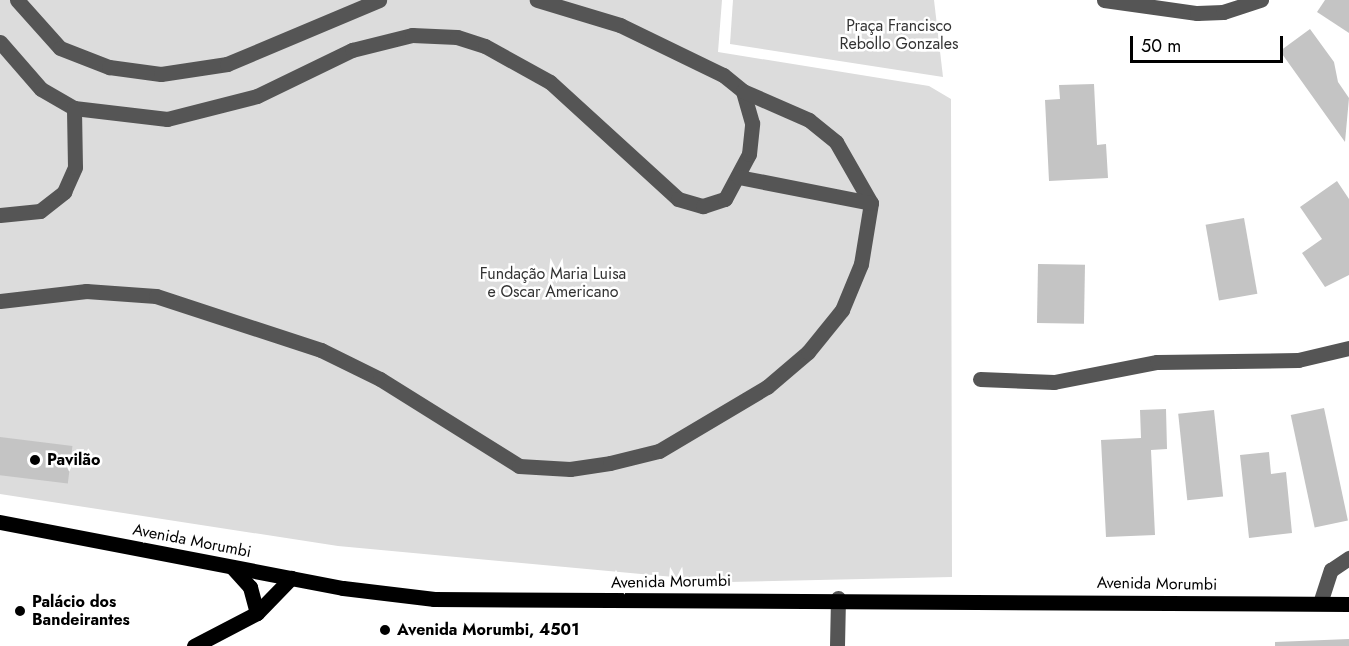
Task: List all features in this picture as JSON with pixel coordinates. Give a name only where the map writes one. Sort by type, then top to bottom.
[{"type":"main road","name":"Avenida Morumbi","points":[[0,522],[291,578],[434,599],[838,598],[1349,604]]},
{"type":"main road","points":[[231,567],[250,587],[257,613]]},
{"type":"main road","points":[[194,646],[257,613],[291,578]]},
{"type":"street","points":[[17,0],[60,48],[109,67],[161,74],[227,64],[379,0]]},
{"type":"street","points":[[0,301],[86,291],[156,296],[321,350],[380,379],[519,466],[570,469],[658,451],[767,387],[808,352],[842,310],[857,273],[871,203],[836,142],[809,120],[742,91],[723,75],[620,25],[537,0]]},
{"type":"street","points":[[1104,0],[1197,13],[1223,12],[1261,0]]},
{"type":"street","points":[[0,42],[41,89],[74,108],[166,119],[257,96],[352,50],[412,35],[457,37],[485,46],[550,82],[689,205],[725,199],[739,177],[752,123],[742,91]]},
{"type":"street","points":[[0,215],[40,211],[64,192],[75,167],[74,108]]},
{"type":"street","points":[[739,177],[871,203]]},
{"type":"street","points":[[981,379],[1054,382],[1157,362],[1298,360],[1349,348]]},
{"type":"street","points":[[1320,603],[1331,570],[1349,558]]},
{"type":"street","points":[[837,646],[838,598]]},
{"type":"green space","name":"Fundação Maria Luisa e Oscar Americano","points":[[0,0],[722,0],[718,52],[929,86],[951,99],[952,577],[728,582],[338,546],[0,494]]},
{"type":"green space","name":"Praça Francisco Rebollo Gonzales","points":[[733,0],[934,0],[943,77],[730,44]]},
{"type":"building","points":[[1325,0],[1349,0],[1349,33],[1317,12]]},
{"type":"building","points":[[1310,29],[1334,62],[1338,82],[1349,98],[1345,142],[1280,51]]},
{"type":"building","points":[[1094,84],[1097,145],[1106,144],[1108,178],[1049,181],[1045,100],[1060,99],[1059,85]]},
{"type":"building","points":[[1337,181],[1349,199],[1349,275],[1325,287],[1302,253],[1322,239],[1300,207]]},
{"type":"building","points":[[1244,218],[1257,294],[1219,301],[1206,225]]},
{"type":"building","points":[[1038,264],[1085,265],[1084,324],[1037,323]]},
{"type":"building","points":[[1324,408],[1348,520],[1315,528],[1291,415]]},
{"type":"building","points":[[1166,409],[1167,449],[1151,450],[1155,535],[1106,537],[1101,440],[1141,438],[1140,410]]},
{"type":"building","points":[[1214,410],[1223,497],[1187,500],[1178,414]]},
{"type":"building","name":"Pavilão","points":[[0,437],[72,446],[68,484],[0,475]]},
{"type":"building","points":[[1269,452],[1271,474],[1286,472],[1292,533],[1249,538],[1240,455]]},
{"type":"building","points":[[1349,639],[1349,646],[1275,646],[1275,642]]},
{"type":"place","name":"Pavilão","points":[[35,460]]},
{"type":"place","name":"Palácio dos Bandeirantes","points":[[20,611]]},
{"type":"place","name":"Avenida Morumbi, 4501","points":[[385,630]]}]
